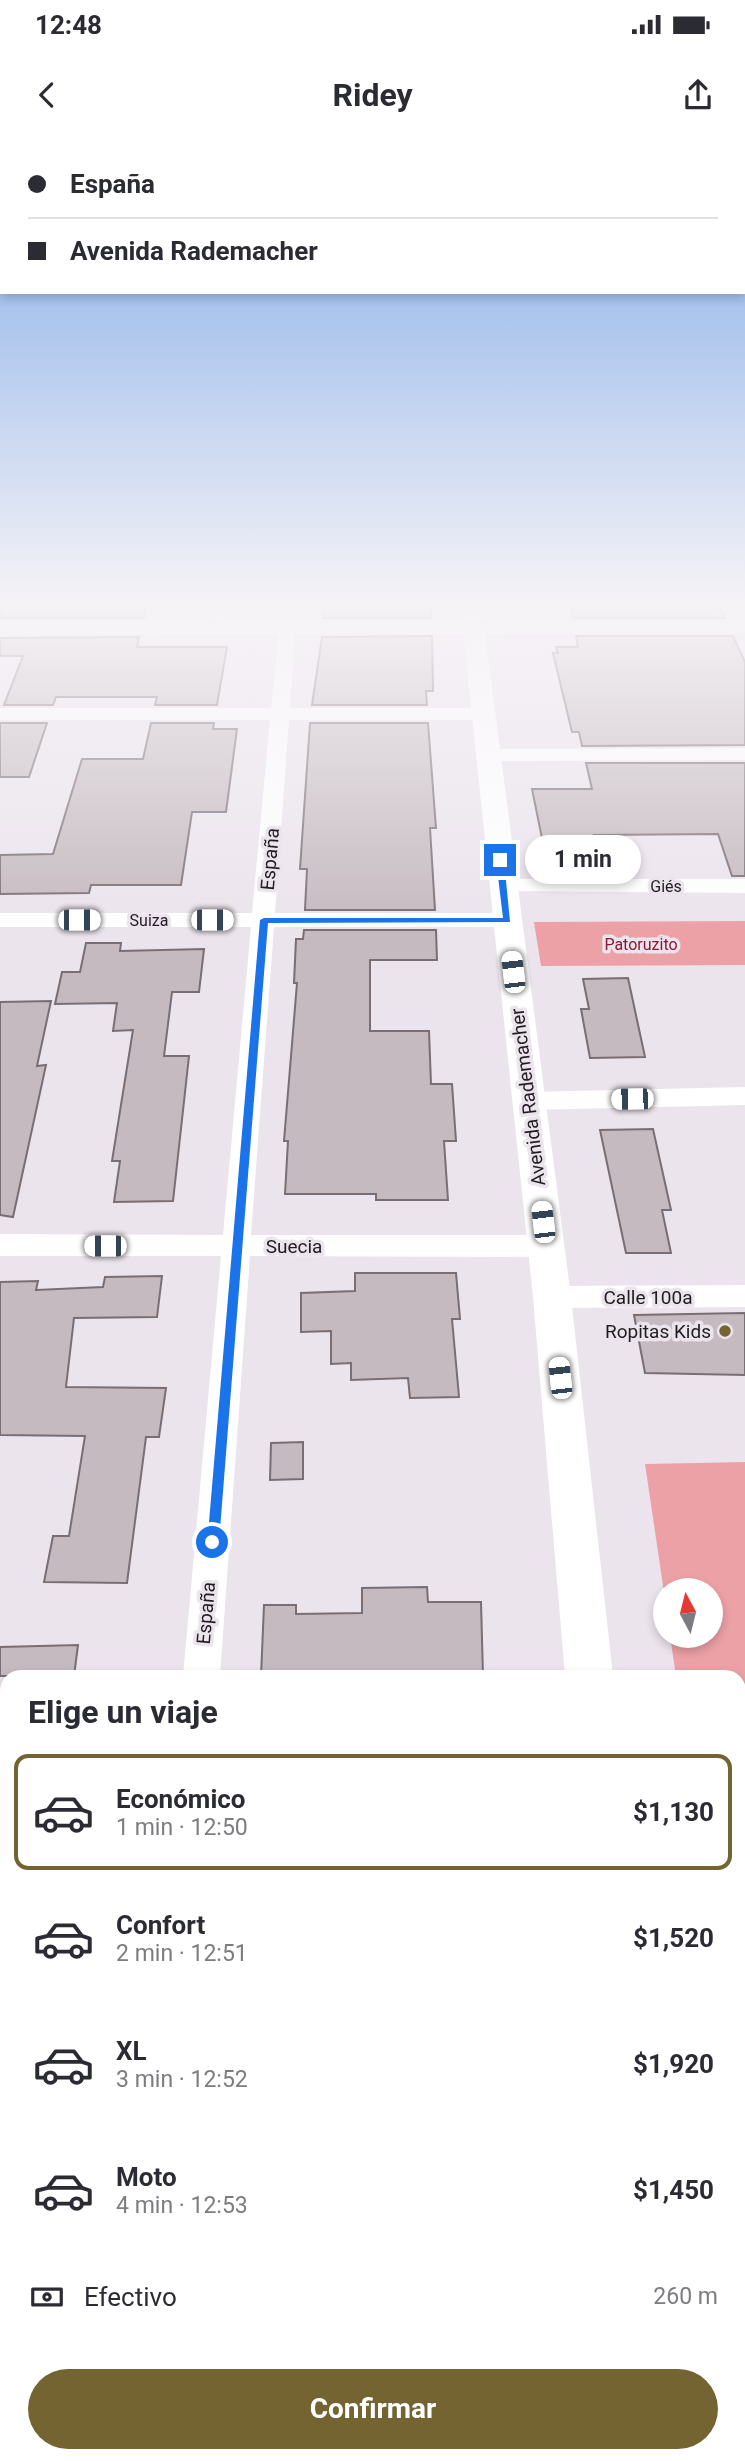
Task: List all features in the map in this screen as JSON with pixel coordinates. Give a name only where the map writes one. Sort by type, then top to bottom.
[{"type":"main road","name":"Avenida Rademacher","points":[[483,710],[552,1297],[588,1670]]},
{"type":"street","name":"España","points":[[202,1670],[282,710]]},
{"type":"street","points":[[0,714],[483,714]]},
{"type":"street","points":[[488,755],[745,754]]},
{"type":"street","name":"Giés","points":[[503,886],[745,886]]},
{"type":"street","name":"Suiza","points":[[0,920],[507,920]]},
{"type":"street","points":[[528,1101],[745,1096]]},
{"type":"street","name":"Suecia","points":[[0,1245],[546,1246]]},
{"type":"street","name":"Calle 100a","points":[[552,1297],[745,1296]]},
{"type":"green space","name":"Patoruzito","points":[[745,921],[745,965],[541,966],[534,922]]},
{"type":"green space","points":[[745,1462],[745,1670],[675,1670],[672,1648],[723,1648],[723,1578],[662,1578],[645,1464]]},
{"type":"building","points":[[567,710],[745,710],[745,745],[582,746],[579,732],[572,732]]},
{"type":"building","points":[[0,723],[47,723],[29,777],[0,777]]},
{"type":"building","points":[[151,723],[214,723],[213,729],[237,729],[226,812],[192,812],[181,885],[91,885],[89,893],[0,894],[0,855],[53,854],[82,759],[143,759]]},
{"type":"building","points":[[310,723],[428,723],[436,828],[430,828],[435,910],[305,910],[307,869],[300,869]]},
{"type":"building","points":[[586,763],[745,763],[745,876],[732,876],[718,834],[594,835],[603,872],[549,873],[532,789],[592,789]]},
{"type":"building","points":[[304,930],[436,930],[437,960],[370,960],[370,1031],[429,1031],[431,1084],[452,1084],[456,1141],[444,1141],[448,1200],[376,1200],[376,1194],[285,1194],[288,1141],[284,1141],[297,983],[294,983],[296,939],[303,939]]},
{"type":"building","points":[[86,943],[121,943],[120,951],[204,949],[199,992],[172,992],[164,1056],[189,1056],[173,1201],[114,1202],[120,1161],[112,1161],[133,1030],[113,1031],[117,1003],[55,1004],[62,972],[80,972]]},
{"type":"building","points":[[628,978],[645,1057],[590,1058],[581,1009],[589,1009],[583,979]]},
{"type":"building","points":[[51,1001],[37,1066],[46,1065],[13,1217],[0,1215],[0,1002]]},
{"type":"building","points":[[653,1129],[671,1210],[662,1210],[671,1253],[626,1253],[600,1130]]},
{"type":"building","points":[[355,1273],[456,1273],[460,1319],[452,1319],[459,1397],[410,1398],[408,1378],[351,1380],[351,1363],[331,1364],[331,1331],[301,1332],[301,1293],[355,1291]]},
{"type":"building","points":[[162,1276],[157,1317],[74,1318],[66,1387],[166,1388],[159,1437],[146,1437],[127,1583],[44,1582],[53,1536],[69,1536],[85,1436],[0,1435],[0,1282],[38,1281],[36,1290],[103,1287],[105,1277]]},
{"type":"building","points":[[745,1313],[745,1375],[645,1373],[634,1315]]},
{"type":"building","points":[[303,1442],[303,1479],[270,1480],[271,1443]]},
{"type":"building","points":[[427,1587],[428,1602],[481,1602],[483,1670],[261,1670],[264,1605],[296,1605],[296,1614],[362,1613],[362,1588]]},
{"type":"building","points":[[78,1645],[75,1670],[0,1670],[0,1647]]},
{"type":"place","name":"Ropitas Kids","points":[[725,1331]]},
{"type":"route","points":[[212,1542],[264,920],[507,920],[500,860]]}]
